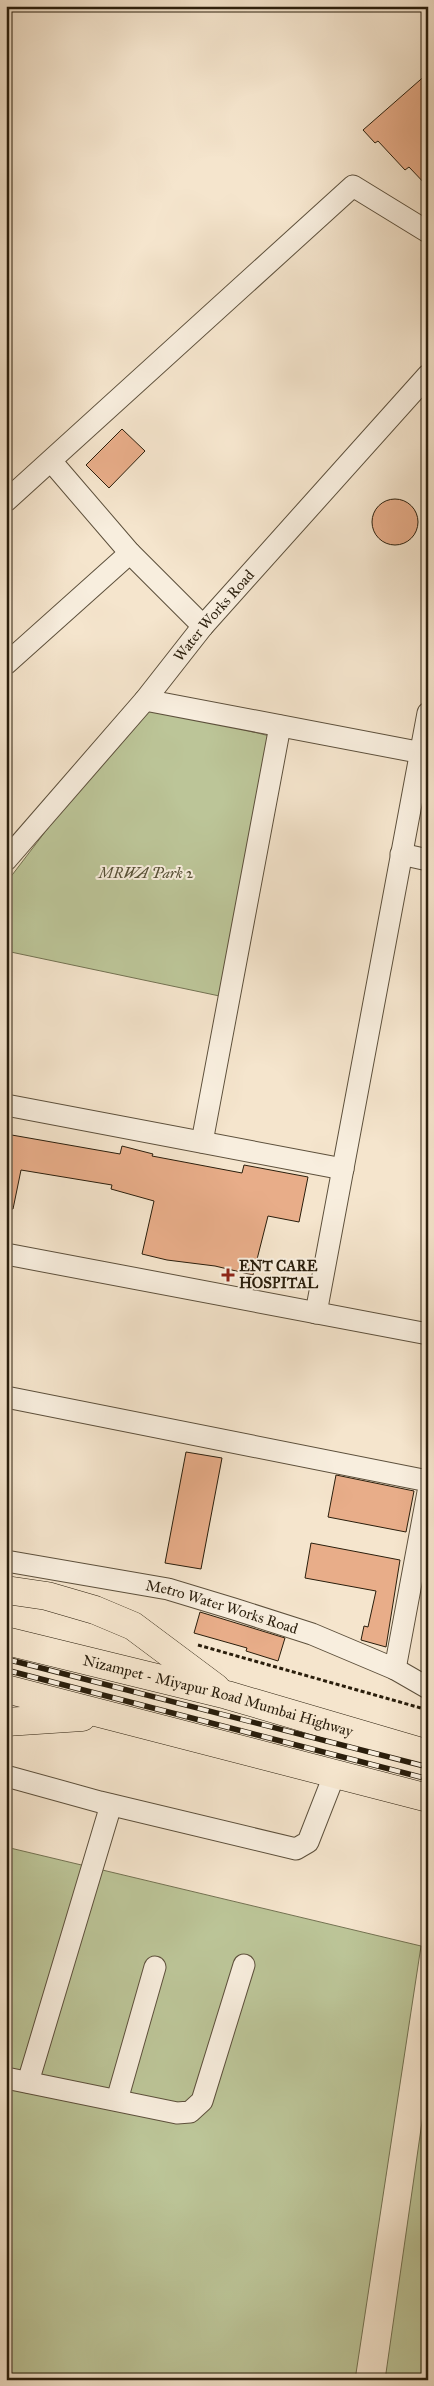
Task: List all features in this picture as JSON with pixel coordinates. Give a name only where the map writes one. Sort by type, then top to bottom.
[{"type":"highway","points":[[6,1590],[47,1596],[95,1610],[133,1626],[227,1696]]},
{"type":"highway","name":"Nizampet - Miyapur Road Mumbai Highway","points":[[6,1641],[227,1696],[428,1754]]},
{"type":"highway","points":[[6,1689],[428,1798]]},
{"type":"highway","points":[[6,1722],[104,1715]]},
{"type":"street","points":[[6,501],[353,186],[428,232]]},
{"type":"street","name":"Water Works Road","points":[[6,860],[145,700],[203,626],[428,375]]},
{"type":"street","points":[[51,461],[130,553],[203,626]]},
{"type":"street","points":[[6,664],[130,553]]},
{"type":"street","points":[[145,700],[424,753]]},
{"type":"street","points":[[316,1313],[401,854],[424,753],[428,713]]},
{"type":"street","points":[[202,1142],[280,726]]},
{"type":"street","points":[[401,854],[428,860]]},
{"type":"street","points":[[6,1104],[343,1169]]},
{"type":"street","points":[[6,1254],[428,1334]]},
{"type":"street","points":[[6,1397],[428,1481]]},
{"type":"street","points":[[395,1669],[428,1492]]},
{"type":"street","name":"Metro Water Works Road","points":[[6,1561],[168,1589],[312,1634],[395,1669],[428,1688]]},
{"type":"street","points":[[6,1776],[111,1805],[296,1849],[308,1842],[335,1773]]},
{"type":"street","points":[[28,2082],[111,1805]]},
{"type":"street","points":[[6,2078],[177,2113],[190,2112],[202,2101],[244,1965]]},
{"type":"street","points":[[117,2100],[155,1967]]},
{"type":"path","points":[[197,1644],[428,1710]]},
{"type":"green space","name":"MRWA Park 2","points":[[142,705],[278,738],[229,998],[6,951],[6,883]]},
{"type":"green space","points":[[6,1847],[421,1946],[355,2380],[6,2380]]},
{"type":"green space","points":[[428,2080],[428,2380],[385,2380]]},
{"type":"building","points":[[428,73],[428,187],[409,167],[405,170],[378,141],[375,143],[363,130]]},
{"type":"building","points":[[122,429],[145,451],[109,488],[86,465]]},
{"type":"building","points":[[400,499],[412,505],[417,513],[417,531],[412,539],[404,544],[390,545],[378,539],[373,531],[372,517],[378,505],[386,500]]},
{"type":"building","points":[[6,1134],[120,1154],[122,1146],[153,1154],[152,1156],[242,1173],[244,1165],[308,1177],[299,1222],[268,1216],[253,1275],[215,1266],[167,1260],[142,1254],[154,1201],[111,1189],[112,1185],[21,1170],[13,1209],[6,1209]]},
{"type":"building","points":[[186,1452],[222,1458],[201,1569],[165,1563]]},
{"type":"building","points":[[336,1475],[414,1491],[406,1532],[328,1517]]},
{"type":"building","points":[[311,1543],[400,1560],[386,1647],[361,1640],[364,1626],[368,1627],[376,1591],[305,1578]]},
{"type":"building","points":[[200,1612],[285,1638],[278,1661],[246,1651],[247,1648],[194,1633]]},
{"type":"railway","points":[[6,1659],[428,1767]]},
{"type":"railway","points":[[6,1670],[428,1779]]},
{"type":"place","name":"ENT CARE HOSPITAL","points":[[228,1275]]}]
